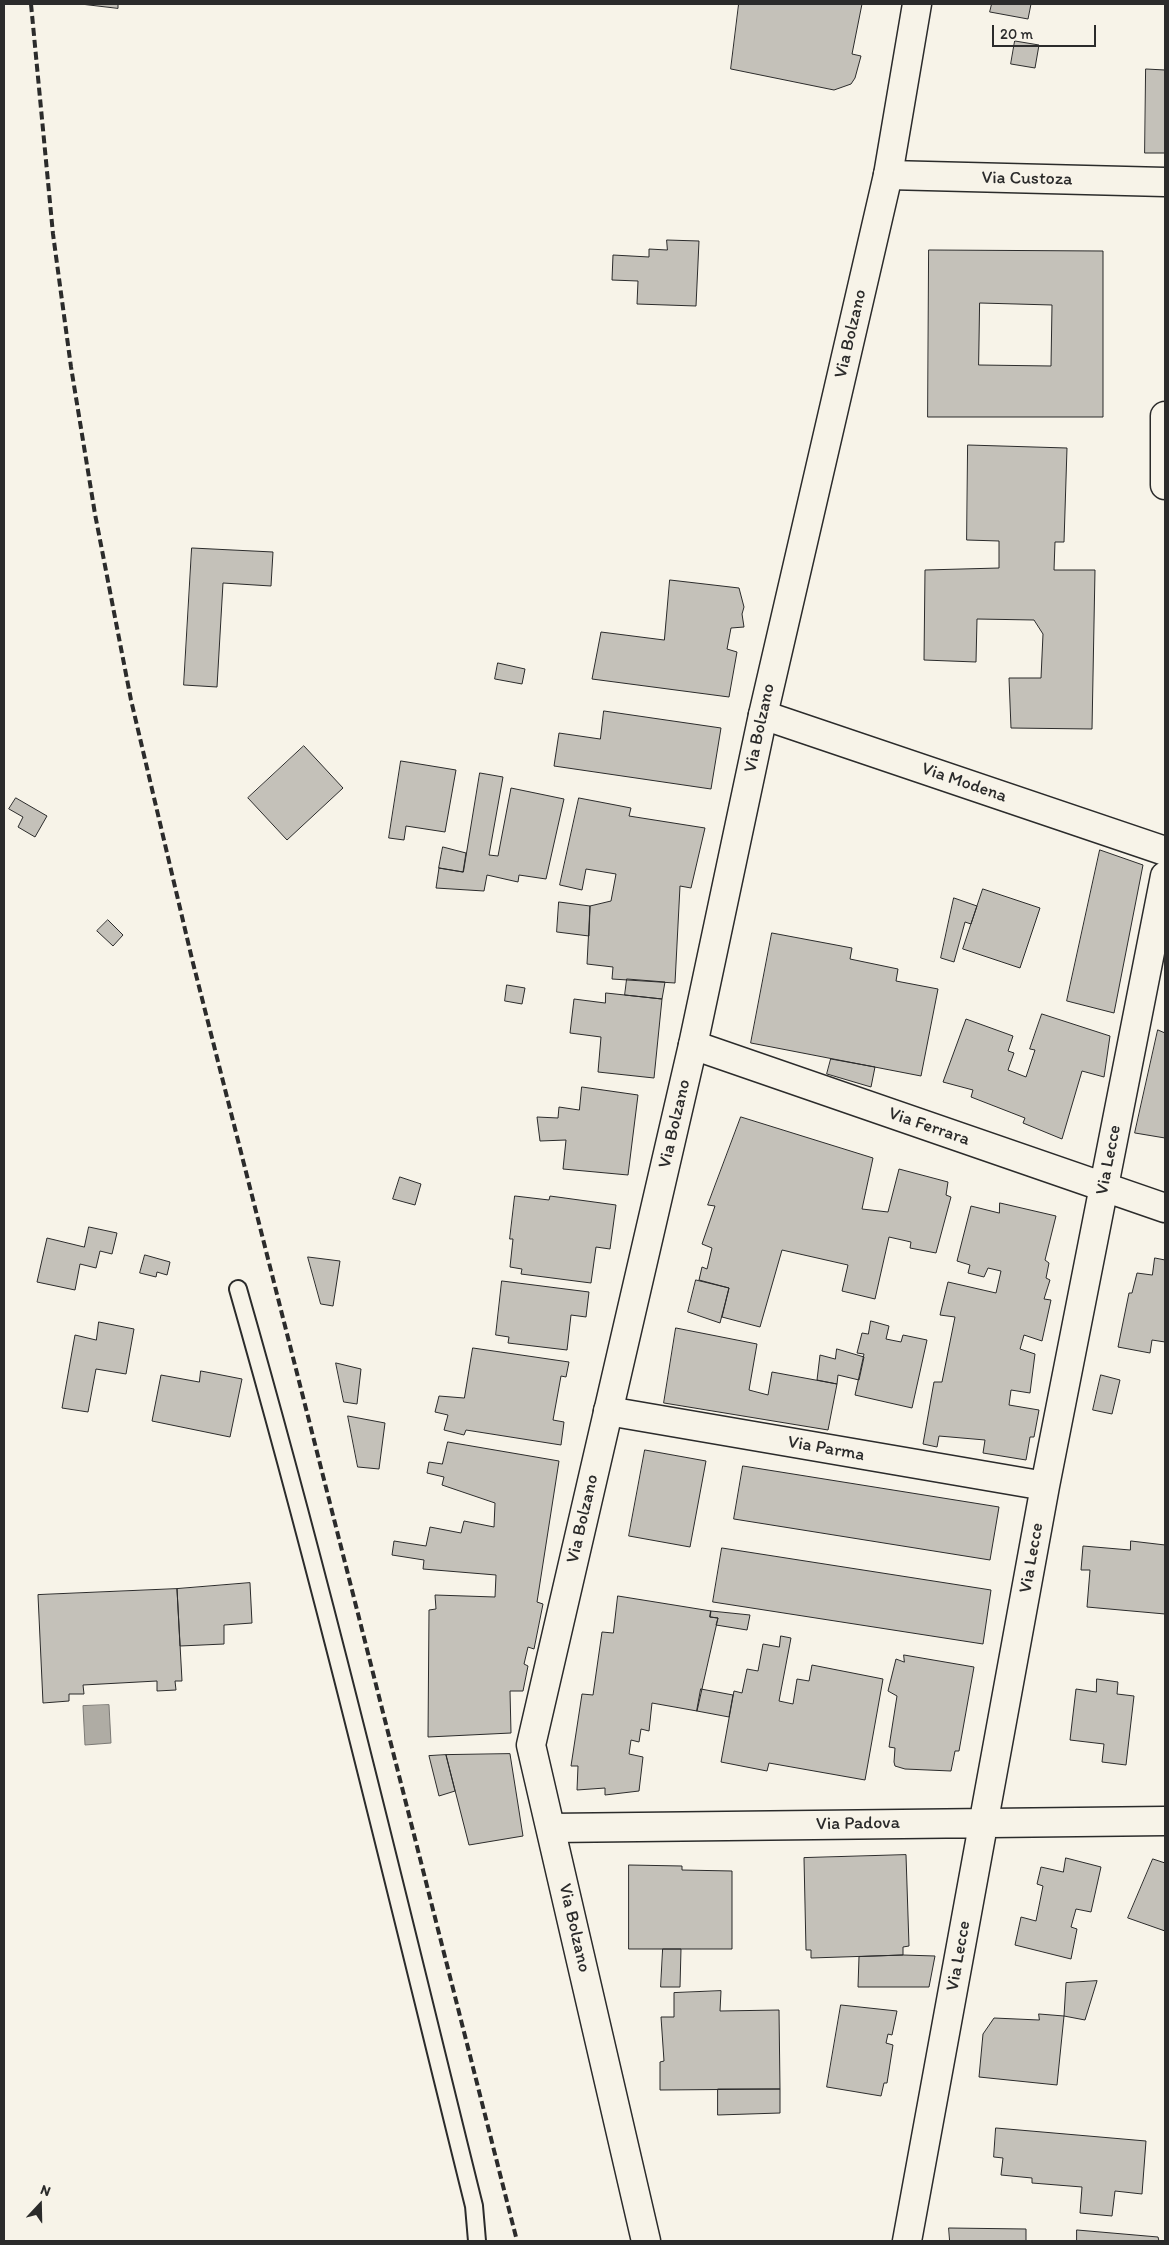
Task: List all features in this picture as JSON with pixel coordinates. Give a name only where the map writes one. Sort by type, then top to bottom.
[{"type":"street","name":"Via Bolzano","points":[[646,2241],[531,1745],[693,1046],[762,715],[888,176],[917,4]]},
{"type":"street","name":"Via Custoza","points":[[888,176],[1165,182]]},
{"type":"street","points":[[1165,416],[1165,485]]},
{"type":"street","name":"Via Modena","points":[[762,715],[1165,851]]},
{"type":"street","name":"Via Lecce","points":[[907,2241],[1045,1486],[1165,876]]},
{"type":"street","name":"Via Ferrara","points":[[693,1046],[1165,1208]]},
{"type":"street","name":"Via Parma","points":[[608,1411],[1045,1486]]},
{"type":"street","name":"Via Padova","points":[[551,1828],[1165,1821]]},
{"type":"lane","points":[[238,1288],[279,1431],[381,1833],[471,2196],[477,2241]]},
{"type":"shaded area","points":[[109,1705],[111,1743],[85,1745],[83,1706]]},
{"type":"building","points":[[81,4],[118,4],[118,8]]},
{"type":"building","points":[[739,4],[862,4],[852,54],[861,56],[855,78],[851,84],[834,90],[731,69]]},
{"type":"building","points":[[992,4],[1031,4],[1028,19],[990,12]]},
{"type":"building","points":[[1015,41],[1039,45],[1035,68],[1011,64]]},
{"type":"building","points":[[1146,69],[1165,70],[1165,153],[1145,153]]},
{"type":"building","points":[[667,240],[699,241],[696,306],[637,304],[638,281],[612,280],[613,255],[649,257],[649,249],[667,250]]},
{"type":"building","points":[[929,250],[1103,251],[1103,417],[928,417]],"holes":[[[980,303],[1052,305],[1051,366],[979,365]]]},
{"type":"building","points":[[968,445],[1067,448],[1064,542],[1055,542],[1054,570],[1095,570],[1092,729],[1011,728],[1009,678],[1041,678],[1043,634],[1034,620],[977,619],[976,662],[924,660],[925,570],[999,568],[999,541],[967,540]]},
{"type":"building","points":[[192,548],[273,552],[271,586],[223,583],[217,687],[184,685]]},
{"type":"building","points":[[670,580],[739,588],[744,607],[742,614],[744,627],[731,628],[727,649],[737,652],[729,697],[592,679],[601,632],[664,640]]},
{"type":"building","points":[[498,663],[525,669],[522,684],[495,679]]},
{"type":"building","points":[[604,711],[721,728],[711,789],[554,766],[559,733],[600,739]]},
{"type":"building","points":[[304,746],[343,788],[287,840],[248,798]]},
{"type":"building","points":[[401,761],[456,770],[445,832],[406,826],[404,840],[389,838]]},
{"type":"building","points":[[480,773],[503,777],[489,855],[498,856],[511,788],[564,799],[546,879],[519,875],[518,882],[487,875],[484,891],[436,888],[439,868],[463,872]]},
{"type":"building","points":[[16,798],[47,816],[35,837],[18,827],[23,817],[9,809]]},
{"type":"building","points":[[579,798],[631,808],[629,816],[705,828],[691,888],[680,886],[675,983],[612,979],[613,967],[587,964],[590,906],[611,901],[616,874],[586,869],[582,890],[560,885]]},
{"type":"building","points":[[443,847],[466,853],[463,872],[439,868]]},
{"type":"building","points":[[1100,850],[1143,865],[1114,1013],[1067,1001]]},
{"type":"building","points":[[983,889],[1040,908],[1020,968],[963,949]]},
{"type":"building","points":[[954,898],[977,906],[971,924],[965,922],[954,962],[941,958]]},
{"type":"building","points":[[559,902],[590,906],[589,936],[557,932]]},
{"type":"building","points":[[108,920],[123,935],[113,946],[97,931]]},
{"type":"building","points":[[772,933],[852,948],[850,959],[898,969],[896,981],[938,989],[921,1076],[751,1043]]},
{"type":"building","points":[[627,979],[665,982],[662,999],[625,995]]},
{"type":"building","points":[[507,985],[525,988],[522,1004],[505,1001]]},
{"type":"building","points":[[606,993],[662,999],[654,1078],[598,1072],[601,1037],[570,1033],[574,999],[605,1003]]},
{"type":"building","points":[[1042,1014],[1110,1036],[1104,1077],[1082,1071],[1062,1139],[1023,1123],[1025,1118],[971,1097],[973,1090],[943,1082],[966,1019],[1013,1036],[1008,1051],[1014,1053],[1008,1070],[1026,1077],[1035,1050],[1030,1049]]},
{"type":"building","points":[[1158,1030],[1165,1033],[1165,1138],[1135,1133]]},
{"type":"building","points":[[831,1059],[875,1067],[871,1087],[827,1074]]},
{"type":"building","points":[[582,1087],[638,1095],[628,1175],[563,1169],[566,1140],[540,1141],[537,1117],[558,1118],[559,1107],[579,1110]]},
{"type":"building","points":[[741,1117],[873,1158],[862,1209],[888,1212],[899,1169],[948,1182],[946,1195],[951,1197],[936,1253],[910,1248],[911,1242],[889,1237],[875,1299],[842,1291],[848,1265],[782,1250],[760,1327],[722,1317],[729,1288],[699,1280],[702,1267],[707,1269],[712,1248],[702,1244],[715,1206],[708,1205]]},
{"type":"building","points":[[400,1177],[421,1184],[415,1205],[393,1199]]},
{"type":"building","points":[[515,1196],[549,1200],[550,1196],[616,1205],[610,1249],[596,1247],[591,1283],[521,1274],[522,1269],[510,1267],[513,1239],[510,1239]]},
{"type":"building","points":[[1000,1203],[1056,1216],[1045,1260],[1049,1263],[1046,1278],[1050,1280],[1044,1299],[1051,1300],[1042,1341],[1024,1335],[1020,1349],[1035,1354],[1030,1393],[1011,1390],[1009,1405],[1039,1410],[1034,1437],[1030,1437],[1026,1460],[983,1453],[985,1440],[939,1436],[937,1447],[923,1444],[934,1382],[942,1382],[955,1317],[940,1315],[948,1282],[996,1293],[1001,1271],[988,1268],[984,1277],[968,1273],[970,1265],[957,1261],[971,1206],[999,1213]]},
{"type":"building","points":[[89,1227],[117,1233],[112,1254],[100,1251],[96,1268],[80,1264],[75,1290],[37,1282],[47,1238],[84,1247]]},
{"type":"building","points":[[145,1255],[170,1262],[167,1275],[157,1272],[156,1277],[140,1273]]},
{"type":"building","points":[[308,1257],[340,1261],[333,1306],[321,1304]]},
{"type":"building","points":[[1155,1258],[1165,1260],[1165,1342],[1152,1340],[1150,1353],[1118,1347],[1129,1293],[1132,1293],[1137,1273],[1152,1275]]},
{"type":"building","points":[[696,1280],[729,1288],[720,1323],[688,1312]]},
{"type":"building","points":[[502,1281],[589,1292],[586,1317],[571,1315],[567,1350],[508,1343],[509,1337],[496,1335]]},
{"type":"building","points":[[871,1321],[889,1326],[886,1339],[901,1342],[903,1335],[927,1340],[912,1408],[855,1395],[864,1354],[857,1353],[862,1333],[868,1334]]},
{"type":"building","points":[[99,1322],[134,1329],[126,1374],[96,1369],[88,1412],[62,1408],[75,1335],[96,1340]]},
{"type":"building","points":[[676,1328],[757,1344],[749,1390],[768,1395],[772,1372],[837,1384],[828,1430],[664,1403]]},
{"type":"building","points":[[473,1348],[569,1362],[566,1377],[561,1376],[553,1420],[564,1422],[561,1445],[466,1430],[464,1435],[444,1430],[448,1415],[435,1412],[439,1396],[464,1398]]},
{"type":"building","points":[[837,1349],[864,1357],[859,1380],[838,1375],[837,1384],[817,1380],[820,1355],[835,1359]]},
{"type":"building","points":[[336,1363],[361,1369],[357,1404],[344,1402]]},
{"type":"building","points":[[201,1371],[242,1379],[230,1437],[152,1421],[161,1375],[199,1382]]},
{"type":"building","points":[[1101,1375],[1120,1380],[1112,1414],[1093,1410]]},
{"type":"building","points":[[348,1416],[385,1423],[379,1469],[358,1467]]},
{"type":"building","points":[[448,1442],[559,1461],[537,1602],[543,1604],[534,1649],[528,1647],[524,1664],[528,1666],[523,1691],[510,1691],[511,1733],[428,1737],[429,1610],[436,1609],[435,1595],[495,1597],[496,1575],[423,1569],[424,1560],[392,1555],[394,1541],[426,1546],[430,1527],[461,1533],[464,1521],[494,1527],[495,1503],[442,1485],[444,1477],[427,1473],[429,1462],[442,1464]]},
{"type":"building","points":[[645,1450],[706,1461],[690,1547],[629,1536]]},
{"type":"building","points":[[743,1466],[999,1507],[990,1560],[734,1519]]},
{"type":"building","points":[[1131,1541],[1165,1545],[1165,1614],[1087,1607],[1090,1570],[1081,1570],[1083,1546],[1130,1550]]},
{"type":"building","points":[[722,1548],[991,1590],[983,1644],[713,1602]]},
{"type":"building","points":[[250,1583],[252,1623],[224,1625],[224,1644],[180,1646],[177,1589]]},
{"type":"building","points":[[177,1589],[182,1681],[175,1681],[176,1690],[157,1691],[157,1681],[83,1685],[84,1694],[69,1694],[69,1701],[43,1703],[38,1595]]},
{"type":"building","points":[[618,1596],[711,1611],[710,1617],[718,1618],[697,1711],[652,1703],[649,1731],[641,1729],[639,1742],[631,1740],[629,1754],[643,1757],[639,1791],[605,1795],[605,1788],[577,1790],[578,1766],[571,1766],[582,1694],[593,1695],[602,1632],[613,1633]]},
{"type":"building","points":[[711,1611],[750,1615],[747,1630],[716,1625],[718,1618],[710,1617]]},
{"type":"building","points":[[781,1636],[791,1638],[779,1701],[793,1704],[797,1679],[809,1681],[812,1665],[883,1679],[865,1780],[769,1763],[767,1771],[721,1762],[734,1691],[742,1693],[747,1669],[758,1671],[763,1644],[779,1647]]},
{"type":"building","points":[[904,1655],[974,1667],[959,1751],[955,1751],[951,1771],[905,1769],[895,1766],[895,1748],[889,1747],[897,1696],[888,1691],[896,1659],[904,1662]]},
{"type":"building","points":[[1097,1679],[1118,1682],[1117,1694],[1134,1696],[1126,1765],[1102,1762],[1104,1744],[1070,1740],[1076,1689],[1096,1692]]},
{"type":"building","points":[[701,1689],[733,1695],[729,1717],[697,1711]]},
{"type":"building","points":[[510,1754],[523,1836],[469,1845],[446,1755]]},
{"type":"building","points":[[446,1755],[455,1791],[439,1796],[429,1756]]},
{"type":"building","points":[[906,1855],[909,1946],[903,1947],[903,1955],[811,1958],[811,1950],[806,1950],[804,1858]]},
{"type":"building","points":[[1066,1858],[1101,1867],[1091,1912],[1076,1909],[1071,1927],[1077,1929],[1071,1959],[1015,1945],[1021,1917],[1036,1921],[1043,1886],[1037,1884],[1041,1867],[1063,1872]]},
{"type":"building","points":[[1153,1859],[1165,1863],[1165,1931],[1128,1918]]},
{"type":"building","points":[[629,1865],[682,1866],[682,1870],[732,1871],[732,1949],[629,1949]]},
{"type":"building","points":[[663,1949],[681,1949],[680,1987],[661,1987]]},
{"type":"building","points":[[935,1956],[929,1987],[858,1987],[859,1957]]},
{"type":"building","points":[[1097,1981],[1085,2020],[1064,2016],[1066,1983]]},
{"type":"building","points":[[721,1991],[720,2011],[779,2010],[780,2089],[660,2090],[660,2062],[664,2061],[661,2017],[674,2017],[674,1993]]},
{"type":"building","points":[[841,2005],[897,2011],[892,2035],[888,2034],[886,2043],[893,2045],[887,2083],[884,2083],[881,2096],[827,2087]]},
{"type":"building","points":[[1039,2014],[1064,2016],[1057,2085],[979,2077],[983,2034],[994,2018],[1039,2020]]},
{"type":"building","points":[[718,2089],[780,2089],[780,2113],[718,2115]]},
{"type":"building","points":[[996,2128],[1146,2141],[1142,2194],[1115,2191],[1112,2216],[1080,2213],[1082,2187],[1032,2183],[1032,2178],[1001,2175],[1003,2158],[994,2157]]},
{"type":"building","points":[[949,2228],[1026,2229],[1026,2241],[950,2241]]},
{"type":"building","points":[[1077,2230],[1158,2237],[1159,2241],[1077,2241]]},
{"type":"railway","points":[[31,4],[53,234],[71,367],[95,514],[131,700],[192,959],[517,2241]]}]
